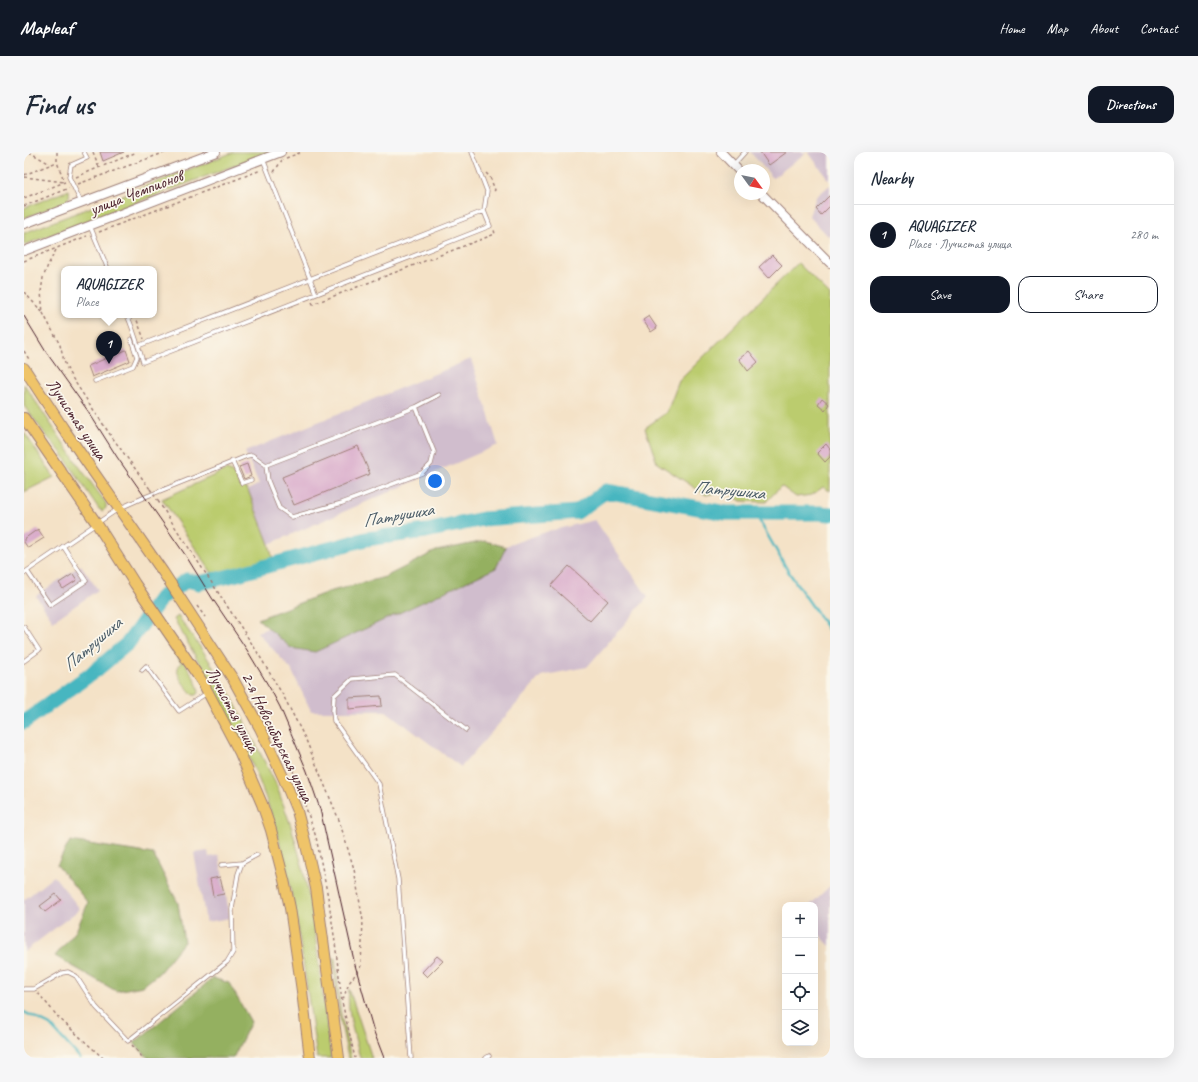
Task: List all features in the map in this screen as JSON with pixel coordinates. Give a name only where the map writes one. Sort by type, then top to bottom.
[{"type":"main road","name":"Лучистая улица","points":[[24,368],[63,428],[186,607]]},
{"type":"main road","name":"Лучистая улица","points":[[24,418],[97,524],[135,584],[171,635],[208,693],[240,753],[262,804],[290,908],[310,1058]]},
{"type":"main road","name":"2-я Новосибирская улица","points":[[186,607],[233,679],[247,704],[284,779],[297,811],[316,888],[339,1058]]},
{"type":"street","name":"улица Чемпионов","points":[[24,224],[216,152]]},
{"type":"street","points":[[721,152],[733,165]]},
{"type":"street","name":"улица Чемпионов","points":[[24,252],[92,230],[264,159],[282,156]]},
{"type":"street","points":[[768,200],[830,263]]},
{"type":"lane","points":[[81,202],[69,177],[71,165],[87,158],[84,152]]},
{"type":"lane","points":[[128,318],[136,336],[144,362],[490,226],[484,210],[487,191],[472,152]]},
{"type":"lane","points":[[733,165],[745,152]]},
{"type":"lane","points":[[264,159],[316,294]]},
{"type":"lane","points":[[138,346],[484,210]]},
{"type":"lane","points":[[92,230],[107,266]]},
{"type":"lane","points":[[95,381],[133,366],[137,357],[131,339]]},
{"type":"lane","points":[[266,465],[416,407],[439,395]]},
{"type":"lane","points":[[63,546],[86,581],[50,605],[25,572],[63,546],[97,524],[118,509],[232,461],[252,455],[266,465],[268,481],[278,508],[292,517],[342,503],[422,473],[431,464],[434,452],[416,407]]},
{"type":"lane","points":[[232,461],[242,484],[251,480]]},
{"type":"lane","points":[[24,661],[39,650],[25,630]]},
{"type":"lane","points":[[142,670],[146,666],[179,711],[208,693]]},
{"type":"lane","points":[[411,1058],[398,879],[379,784],[334,720],[332,711],[334,696],[352,679],[395,675],[466,730]]},
{"type":"lane","points":[[221,865],[242,863],[257,855]]},
{"type":"lane","points":[[24,989],[34,989],[62,973],[68,972],[76,976],[96,1007],[128,1041],[228,962],[233,952],[231,910],[238,874],[242,863]]},
{"type":"path","points":[[24,157],[26,152]]},
{"type":"path","points":[[30,152],[51,164]]},
{"type":"path","points":[[57,152],[57,162],[65,182]]},
{"type":"path","points":[[93,152],[99,167]]},
{"type":"path","points":[[24,198],[135,152]]},
{"type":"path","points":[[24,206],[73,186],[166,152]]},
{"type":"path","points":[[24,261],[57,248],[92,230],[267,168],[282,156],[302,152]]},
{"type":"path","points":[[273,174],[282,156]]},
{"type":"path","points":[[24,176],[57,162]]},
{"type":"path","points":[[24,176],[65,182]]},
{"type":"path","points":[[43,313],[41,292],[43,278],[57,248]]},
{"type":"path","points":[[24,292],[43,313],[60,345],[69,373],[109,433],[150,489],[256,650],[284,697],[306,740],[321,780],[339,820],[354,868],[363,921],[361,965],[349,982],[342,1002]]},
{"type":"path","points":[[136,318],[144,339]]},
{"type":"path","points":[[34,989],[59,1018],[103,1058]]},
{"type":"path","points":[[128,1041],[143,1058]]},
{"type":"shaded area","points":[[750,152],[807,152],[773,178],[770,175],[770,164],[761,164]]},
{"type":"shaded area","points":[[808,152],[830,152],[830,181]]},
{"type":"shaded area","points":[[830,185],[830,238],[809,216],[816,197]]},
{"type":"shaded area","points":[[471,359],[498,445],[269,544],[248,490],[259,484],[245,452]]},
{"type":"shaded area","points":[[595,520],[648,597],[587,667],[541,676],[461,767],[386,711],[311,711],[291,669],[257,632],[549,531]]},
{"type":"shaded area","points":[[81,565],[98,590],[53,621],[36,596]]},
{"type":"shaded area","points":[[208,851],[209,857],[219,855],[230,918],[206,922],[194,853]]},
{"type":"shaded area","points":[[54,876],[80,909],[24,952],[24,900]]},
{"type":"shaded area","points":[[830,886],[830,946],[818,933],[818,902],[813,902]]},
{"type":"green space","points":[[234,152],[270,152],[24,245],[24,233]]},
{"type":"green space","points":[[69,190],[69,196],[66,202],[24,218],[24,208]]},
{"type":"green space","points":[[798,263],[830,295],[830,491],[823,487],[812,495],[796,497],[781,486],[766,502],[741,501],[732,495],[733,489],[706,495],[657,463],[645,428],[667,412],[679,381]]},
{"type":"green space","points":[[24,384],[81,469],[106,503],[106,508],[103,511],[99,509],[60,451],[24,406]]},
{"type":"green space","points":[[24,432],[54,477],[24,492]]},
{"type":"green space","points":[[226,470],[234,474],[240,486],[244,486],[248,490],[269,544],[273,560],[214,576],[162,499]]},
{"type":"green space","points":[[485,541],[506,547],[496,568],[315,652],[291,648],[258,619],[328,592],[385,577],[436,551]]},
{"type":"green space","points":[[178,616],[203,651],[229,692],[276,784],[291,826],[302,865],[312,911],[331,1058],[317,1058],[296,917],[281,847],[271,813],[253,765],[246,751],[174,619]]},
{"type":"green space","points":[[159,628],[189,669],[197,686],[199,693],[197,695],[193,695],[183,684],[178,671],[178,667],[181,663],[157,630]]},
{"type":"green space","points":[[70,841],[153,854],[178,903],[184,942],[159,973],[143,986],[116,991],[55,956],[76,931],[88,903],[57,865]]},
{"type":"green space","points":[[333,958],[335,958],[341,1015],[351,1058],[348,1058],[339,1014]]},
{"type":"green space","points":[[213,978],[229,983],[251,1022],[233,1058],[148,1058],[134,1043]]},
{"type":"green space","points":[[349,989],[372,1058],[360,1058],[350,1015],[348,998]]},
{"type":"building","points":[[100,152],[124,152],[103,161]]},
{"type":"building","points":[[760,152],[787,152],[770,164]]},
{"type":"building","points":[[830,195],[830,206],[821,215],[816,209]]},
{"type":"building","points":[[772,255],[782,265],[769,278],[759,267]]},
{"type":"building","points":[[649,316],[657,328],[651,332],[643,320]]},
{"type":"building","points":[[126,350],[130,361],[92,377],[88,366]]},
{"type":"building","points":[[749,351],[758,362],[748,371],[739,359]]},
{"type":"building","points":[[822,398],[829,404],[825,410],[818,404]]},
{"type":"building","points":[[826,444],[830,449],[830,457],[825,462],[817,453]]},
{"type":"building","points":[[358,446],[370,474],[294,505],[282,477]]},
{"type":"building","points":[[247,464],[251,476],[244,479],[239,467]]},
{"type":"building","points":[[38,529],[44,538],[28,548],[24,542],[24,539]]},
{"type":"building","points":[[569,566],[608,601],[590,621],[551,586]]},
{"type":"building","points":[[73,574],[77,580],[63,589],[59,583]]},
{"type":"building","points":[[381,696],[382,706],[349,709],[349,698]]},
{"type":"building","points":[[220,877],[224,894],[213,896],[210,879]]},
{"type":"building","points":[[56,894],[61,900],[45,912],[40,906]]},
{"type":"building","points":[[437,956],[443,961],[427,977],[422,972]]},
{"type":"waterway","name":"Патрушиха","points":[[24,722],[95,671],[128,643],[161,598],[187,580],[199,583],[234,575],[366,539],[426,531],[483,519],[577,512],[606,491],[726,513],[830,514]]},
{"type":"waterway","points":[[755,513],[788,571],[830,632]]},
{"type":"waterway","points":[[24,1012],[50,1025],[80,1058]]},
{"type":"tram line","points":[[24,316],[46,352],[88,411],[117,457],[186,556],[247,650],[280,707],[307,771],[320,809],[355,965],[374,1032],[384,1058]]},
{"type":"place","name":"AQUAGIZER","points":[[109,364]]}]
